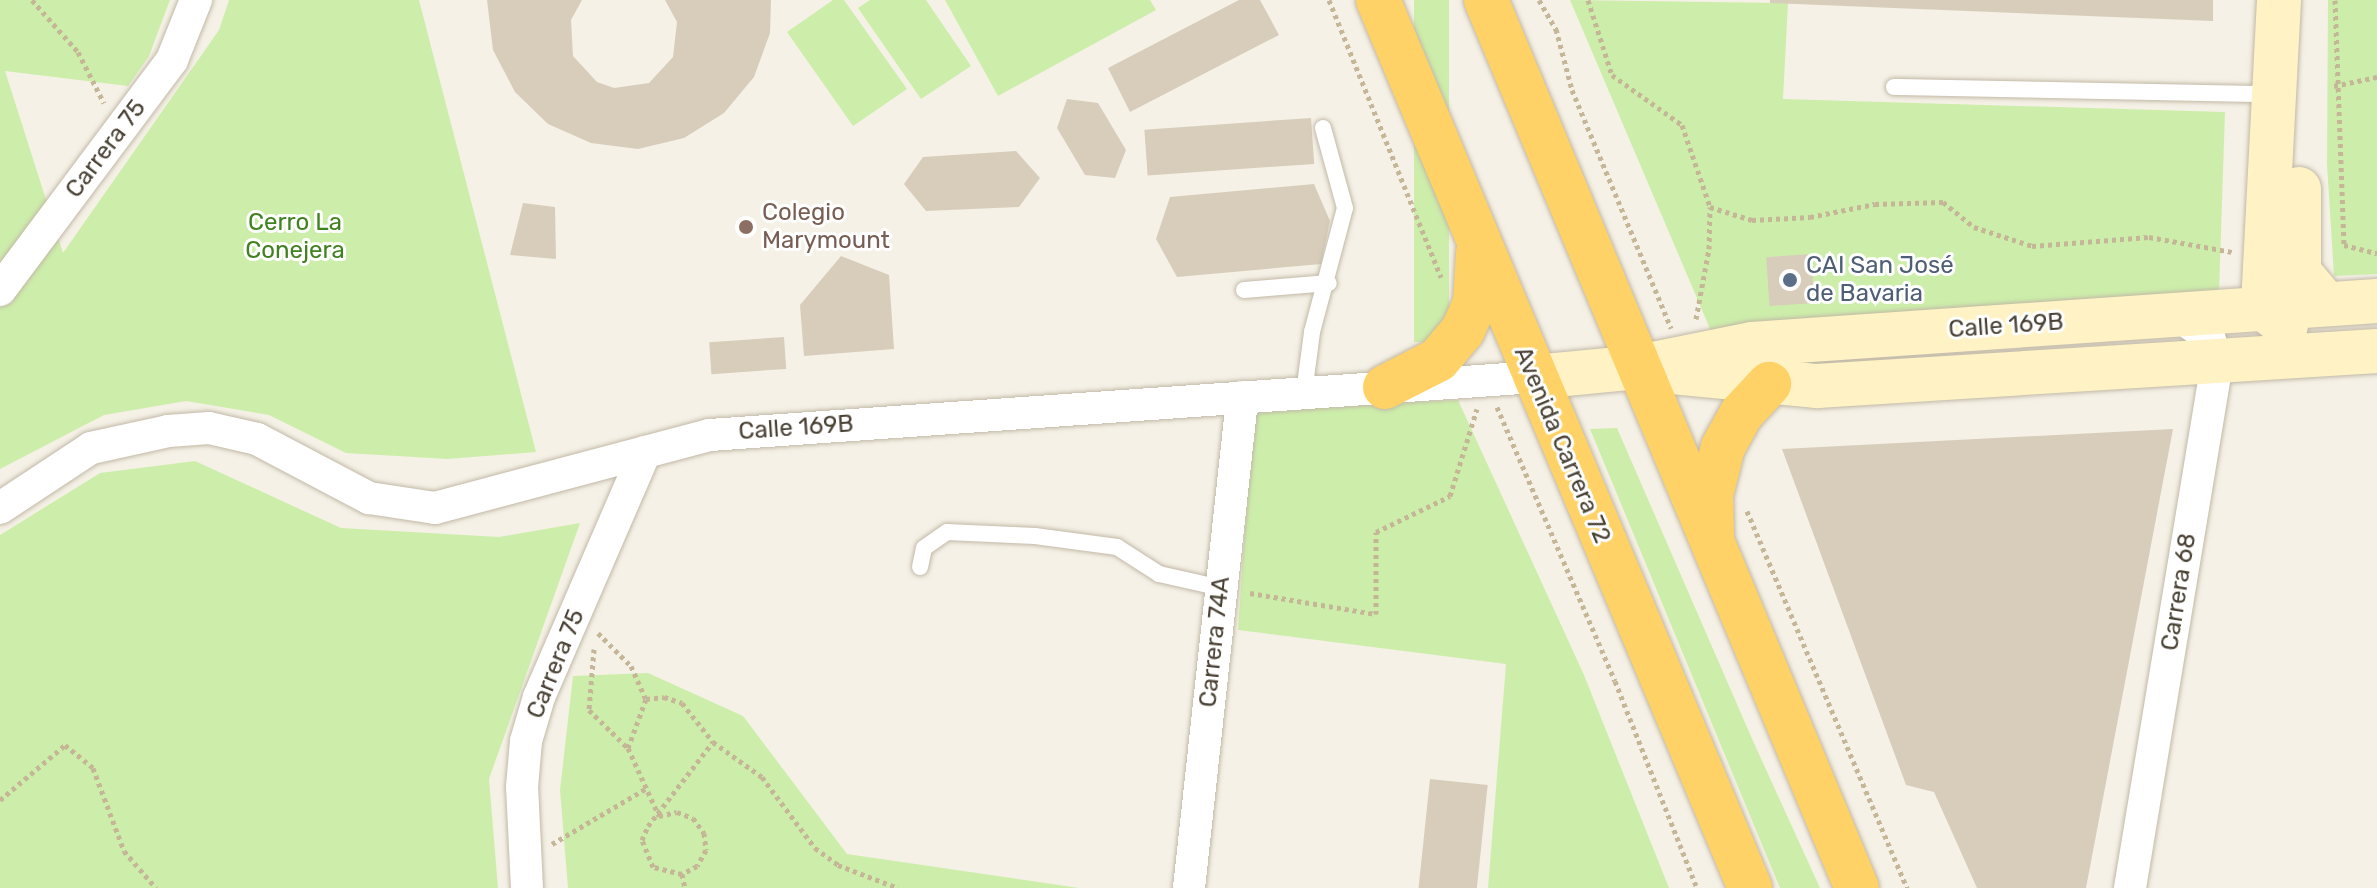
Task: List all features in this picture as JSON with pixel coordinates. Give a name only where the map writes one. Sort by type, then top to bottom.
[{"type":"highway","name":"Avenida Carrera 72","points":[[1378,0],[1477,246],[1750,888]]},
{"type":"highway","points":[[1486,0],[1857,888]]},
{"type":"highway","points":[[1385,387],[1430,366],[1463,330],[1475,303],[1477,246]]},
{"type":"highway","points":[[1712,546],[1711,495],[1723,447],[1742,413],[1769,384]]},
{"type":"main road","points":[[2279,0],[2263,308],[2322,354]]},
{"type":"main road","points":[[2304,0],[2297,248],[2304,282],[2326,304]]},
{"type":"main road","name":"Calle 169B","points":[[1535,377],[1638,367],[1752,344],[2377,301]]},
{"type":"main road","name":"Calle 169B","points":[[1638,367],[1769,384],[1817,386],[2377,351]]},
{"type":"street","name":"Carrera 75","points":[[0,290],[172,60],[196,0]]},
{"type":"street","points":[[2176,314],[2209,337],[2217,363]]},
{"type":"street","name":"Carrera 68","points":[[2130,888],[2217,363]]},
{"type":"street","name":"Calle 169B","points":[[0,508],[91,448],[168,431],[209,428],[257,439],[369,498],[424,507],[480,500],[645,452],[730,433],[1535,377]]},
{"type":"street","name":"Carrera 74A","points":[[1189,888],[1242,397]]},
{"type":"street","name":"Carrera 75","points":[[525,874],[526,741],[539,697],[645,452]]},
{"type":"lane","points":[[1894,87],[2274,94]]},
{"type":"lane","points":[[1304,393],[1312,332],[1329,283],[1345,208],[1323,128]]},
{"type":"lane","points":[[1244,290],[1329,283]]},
{"type":"lane","points":[[920,567],[924,548],[947,532],[1035,536],[1117,547],[1159,574],[1221,588]]},
{"type":"path","points":[[32,0],[78,52],[107,111]]},
{"type":"path","points":[[1329,0],[1463,330]]},
{"type":"path","points":[[1588,0],[1612,75],[1682,125],[1710,207],[1703,291],[1683,358]]},
{"type":"path","points":[[2335,0],[2334,86],[2344,245],[2377,253]]},
{"type":"path","points":[[2334,86],[2377,77]]},
{"type":"path","points":[[1710,207],[1752,220],[1810,217],[1875,204],[1943,202],[1974,227],[2032,246],[2149,237],[2233,253]]},
{"type":"path","points":[[1221,588],[1376,614],[1376,532],[1450,496],[1486,381]]},
{"type":"path","points":[[1486,381],[1615,681],[1697,888]]},
{"type":"path","points":[[628,748],[646,699],[631,666],[595,631],[589,710],[628,748],[659,816]]},
{"type":"path","points":[[646,699],[664,697],[682,703],[713,742],[762,777],[815,848],[838,865],[898,888]]},
{"type":"path","points":[[659,816],[677,812],[693,818],[704,833],[706,850],[697,866],[682,874],[666,874],[644,855],[642,840],[659,816],[713,742]]},
{"type":"path","points":[[0,800],[65,745],[93,768],[124,851],[156,888]]},
{"type":"path","points":[[525,874],[647,788]]},
{"type":"path","points":[[682,874],[685,888]]},
{"type":"green space","name":"Cerro La Conejera","points":[[0,0],[170,0],[149,56],[128,86],[5,71],[63,253],[219,30],[229,0],[419,0],[536,452],[448,459],[346,453],[269,415],[186,401],[104,415],[0,469]]},
{"type":"green space","points":[[833,0],[844,0],[907,89],[853,126],[787,32]]},
{"type":"green space","points":[[870,0],[926,0],[971,66],[921,99],[858,8]]},
{"type":"green space","points":[[945,0],[1150,0],[1156,10],[998,96]]},
{"type":"green space","points":[[1414,0],[1449,0],[1449,342],[1414,342]]},
{"type":"green space","points":[[1570,0],[1788,3],[1783,99],[2225,112],[2219,293],[1711,331]]},
{"type":"green space","points":[[2328,0],[2377,0],[2377,274],[2334,276],[2327,164]]},
{"type":"green space","points":[[1458,400],[1584,675],[1669,888],[1488,888],[1506,664],[1238,630],[1253,409]]},
{"type":"green space","points":[[1617,428],[1820,888],[1780,888],[1590,429]]},
{"type":"green space","points":[[195,461],[341,528],[499,537],[580,523],[489,779],[498,888],[0,888],[0,535],[100,473]]},
{"type":"green space","points":[[648,673],[743,716],[847,854],[1079,888],[568,888],[560,790],[573,676]]},
{"type":"building","points":[[487,0],[582,0],[571,20],[573,56],[597,82],[614,88],[649,83],[673,57],[677,22],[665,0],[771,0],[770,33],[754,77],[724,113],[684,138],[638,149],[591,143],[548,124],[515,92],[493,50]]},
{"type":"building","points":[[1239,0],[1260,0],[1279,35],[1130,112],[1108,68]]},
{"type":"building","points":[[1770,0],[2213,0],[2213,21],[1770,3]]},
{"type":"building","points":[[1067,99],[1098,103],[1126,150],[1115,178],[1085,175],[1057,128]]},
{"type":"building","points":[[1311,118],[1314,164],[1148,176],[1144,130]]},
{"type":"building","points":[[1016,151],[1040,178],[1019,207],[926,211],[904,184],[923,157]]},
{"type":"building","points":[[1314,184],[1330,221],[1321,264],[1177,277],[1156,239],[1170,197]]},
{"type":"building","points":[[523,203],[555,207],[556,259],[510,255]]},
{"type":"building","name":"CAI San José de Bavaria","points":[[1811,254],[1814,303],[1770,306],[1766,257]]},
{"type":"building","points":[[841,256],[889,275],[894,349],[804,356],[800,305]]},
{"type":"building","points":[[784,337],[786,369],[711,374],[709,342]]},
{"type":"building","points":[[2173,429],[2086,888],[1977,888],[1934,792],[1906,785],[1782,449]]},
{"type":"building","points":[[1430,779],[1488,785],[1477,888],[1419,888]]},
{"type":"place","name":"Colegio Marymount","points":[[746,227]]},
{"type":"place","name":"CAI San José de Bavaria","points":[[1790,280]]}]
